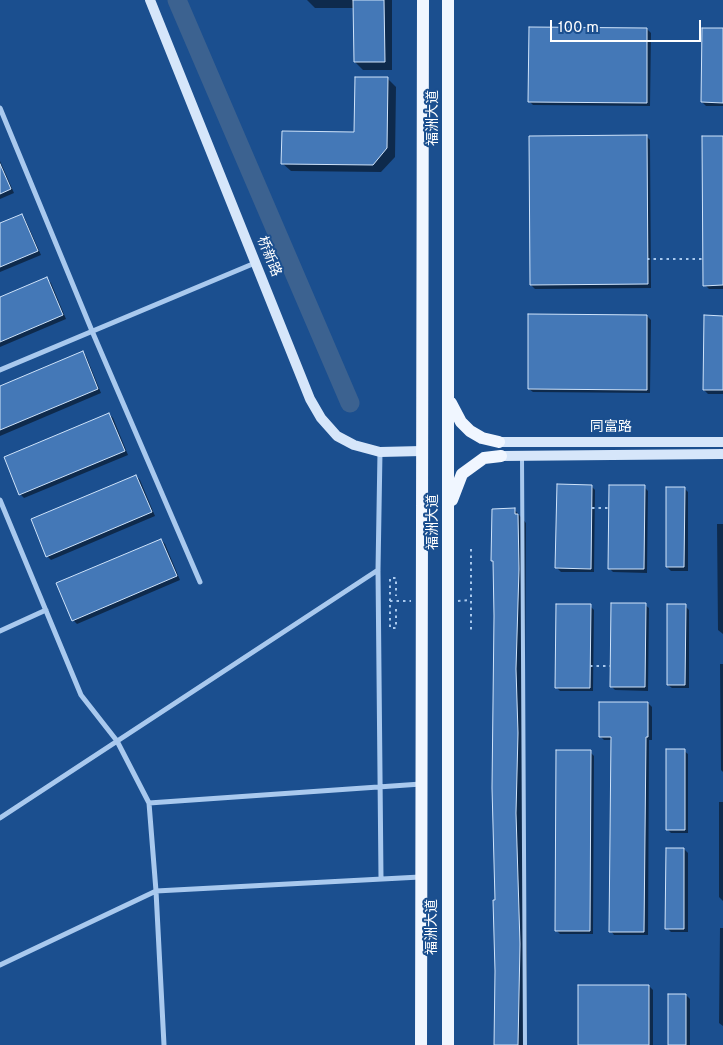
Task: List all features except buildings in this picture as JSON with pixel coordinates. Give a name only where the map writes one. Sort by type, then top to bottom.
[{"type":"main road","name":"福洲大道","points":[[419,1045],[421,1027],[423,0]]},
{"type":"main road","name":"福洲大道","points":[[448,0],[448,1030],[450,1045]]},
{"type":"main road","points":[[449,400],[461,422],[470,430],[482,438],[499,442]]},
{"type":"main road","points":[[449,507],[462,474],[484,458],[501,456]]},
{"type":"street","name":"桥新路","points":[[150,0],[310,399],[321,418],[337,436],[354,445],[380,452],[422,452]]},
{"type":"street","points":[[0,108],[92,331],[200,582]]},
{"type":"street","points":[[0,370],[255,263]]},
{"type":"street","name":"同富路","points":[[499,442],[723,442]]},
{"type":"street","points":[[380,452],[378,570],[381,878]]},
{"type":"street","name":"同富路","points":[[501,456],[723,454]]},
{"type":"street","points":[[0,500],[81,695],[117,741],[150,803],[164,1045]]},
{"type":"street","points":[[0,818],[378,570]]},
{"type":"street","points":[[0,631],[46,610]]},
{"type":"street","points":[[150,803],[421,784]]},
{"type":"street","points":[[0,966],[156,891],[421,877]]},
{"type":"lane","points":[[522,456],[525,1045]]},
{"type":"path","points":[[648,259],[703,259]]},
{"type":"path","points":[[592,508],[609,508]]},
{"type":"path","points":[[471,549],[471,630]]},
{"type":"path","points":[[396,596],[396,578],[390,578],[390,628],[396,628],[396,609]]},
{"type":"path","points":[[590,666],[610,666]]},
{"type":"waterway","points":[[177,0],[350,403]]}]
